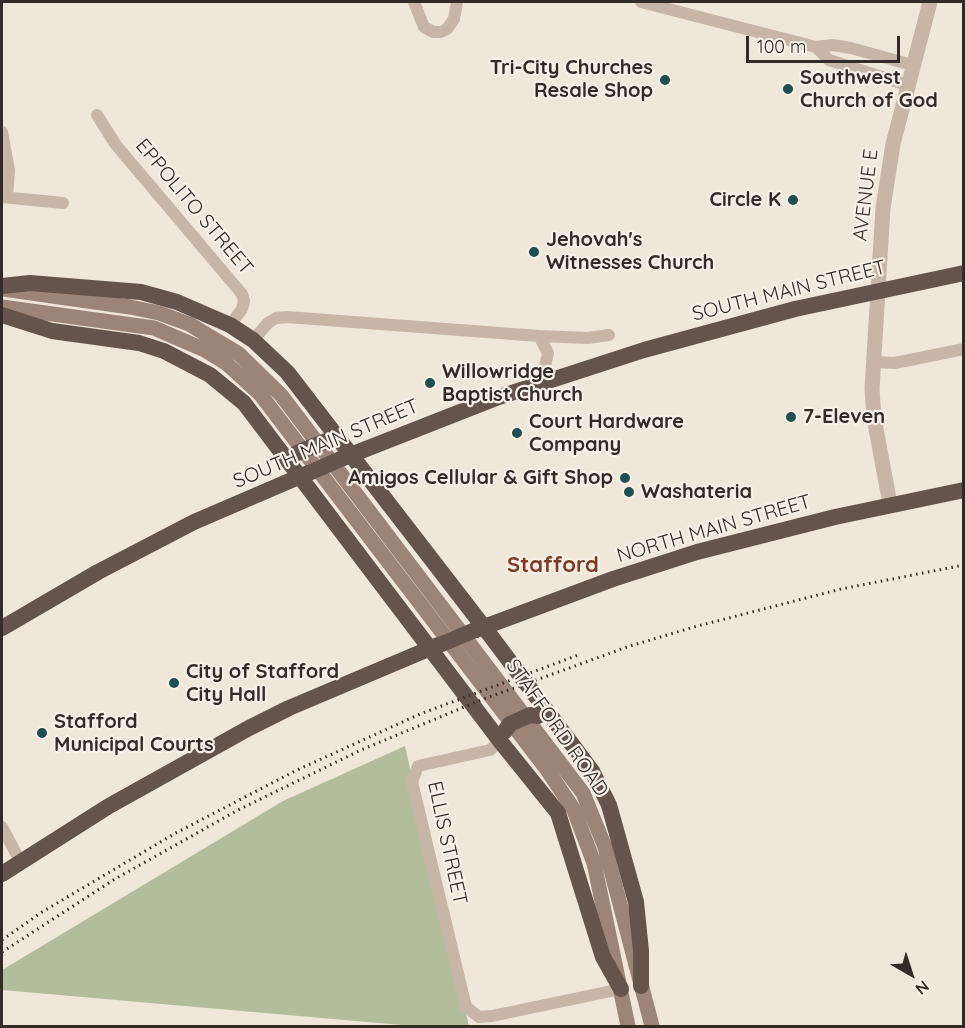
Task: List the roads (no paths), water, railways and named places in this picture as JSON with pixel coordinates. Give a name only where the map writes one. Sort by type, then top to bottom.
[{"type":"highway","name":"SOUTH MAIN STREET","points":[[2,628],[89,577],[194,522],[347,457],[541,383],[736,323],[963,273]]},
{"type":"highway","points":[[2,287],[30,283],[141,292],[197,309],[230,325],[253,340],[287,372],[328,433],[544,716],[592,771],[609,805],[636,902],[641,951],[641,986]]},
{"type":"highway","points":[[2,315],[52,330],[139,343],[187,360],[224,384],[244,403],[304,475],[436,646],[558,813],[603,957],[621,989]]},
{"type":"highway","points":[[280,448],[297,453],[328,433]]},
{"type":"highway","name":"NORTH MAIN STREET","points":[[2,874],[109,806],[249,728],[289,708],[479,628],[613,579],[697,552],[890,504],[963,489]]},
{"type":"highway","points":[[502,736],[510,724],[530,715],[544,716]]},
{"type":"main road","points":[[2,287],[159,313],[189,324],[239,354],[281,395],[390,551]]},
{"type":"main road","points":[[2,307],[154,328],[182,338],[205,350],[232,369],[260,394],[390,551]]},
{"type":"main road","name":"STAFFORD ROAD","points":[[390,551],[583,794],[605,847],[652,1026]]},
{"type":"main road","name":"STAFFORD ROAD","points":[[390,551],[574,810],[594,863],[628,1026]]},
{"type":"street","points":[[414,2],[424,27],[441,32],[447,29],[454,19],[457,2]]},
{"type":"street","points":[[641,2],[816,47],[834,45],[851,48],[912,65]]},
{"type":"street","name":"AVENUE E","points":[[890,504],[873,408],[873,362],[887,175],[907,85],[930,2]]},
{"type":"street","points":[[816,47],[829,60],[907,85]]},
{"type":"street","name":"EPPOLITO STREET","points":[[97,115],[116,145],[242,294],[244,301],[242,309],[230,325]]},
{"type":"street","points":[[2,132],[9,170],[4,197],[63,203]]},
{"type":"street","points":[[253,340],[268,323],[276,318],[287,317],[539,336],[588,338],[609,335]]},
{"type":"street","points":[[539,336],[548,353],[541,383]]},
{"type":"street","points":[[873,362],[895,363],[963,349]]},
{"type":"street","name":"ELLIS STREET","points":[[502,736],[490,750],[418,766],[412,782],[463,999],[471,1013],[479,1017],[621,989]]},
{"type":"street","points":[[2,827],[20,861]]},
{"type":"railway","points":[[2,952],[115,879],[238,810],[361,750],[481,700],[630,646],[694,627],[841,589],[964,565]]},
{"type":"railway","points":[[2,940],[42,912],[174,834],[295,771],[420,714],[581,654]]},
{"type":"place","name":"Tri-City Churches Resale Shop","points":[[665,80]]},
{"type":"place","name":"Southwest Church of God","points":[[788,89]]},
{"type":"place","name":"Circle K","points":[[793,200]]},
{"type":"place","name":"Jehovah's Witnesses Church","points":[[534,252]]},
{"type":"place","name":"Willowridge Baptist Church","points":[[430,383]]},
{"type":"place","name":"7-Eleven","points":[[791,417]]},
{"type":"place","name":"Court Hardware Company","points":[[517,433]]},
{"type":"place","name":"Amigos Cellular & Gift Shop","points":[[625,478]]},
{"type":"place","name":"Washateria","points":[[629,492]]},
{"type":"place","name":"City of Stafford City Hall","points":[[174,683]]},
{"type":"place","name":"Stafford Municipal Courts","points":[[42,733]]},
{"type":"district","name":"Stafford","points":[[553,565]]}]
